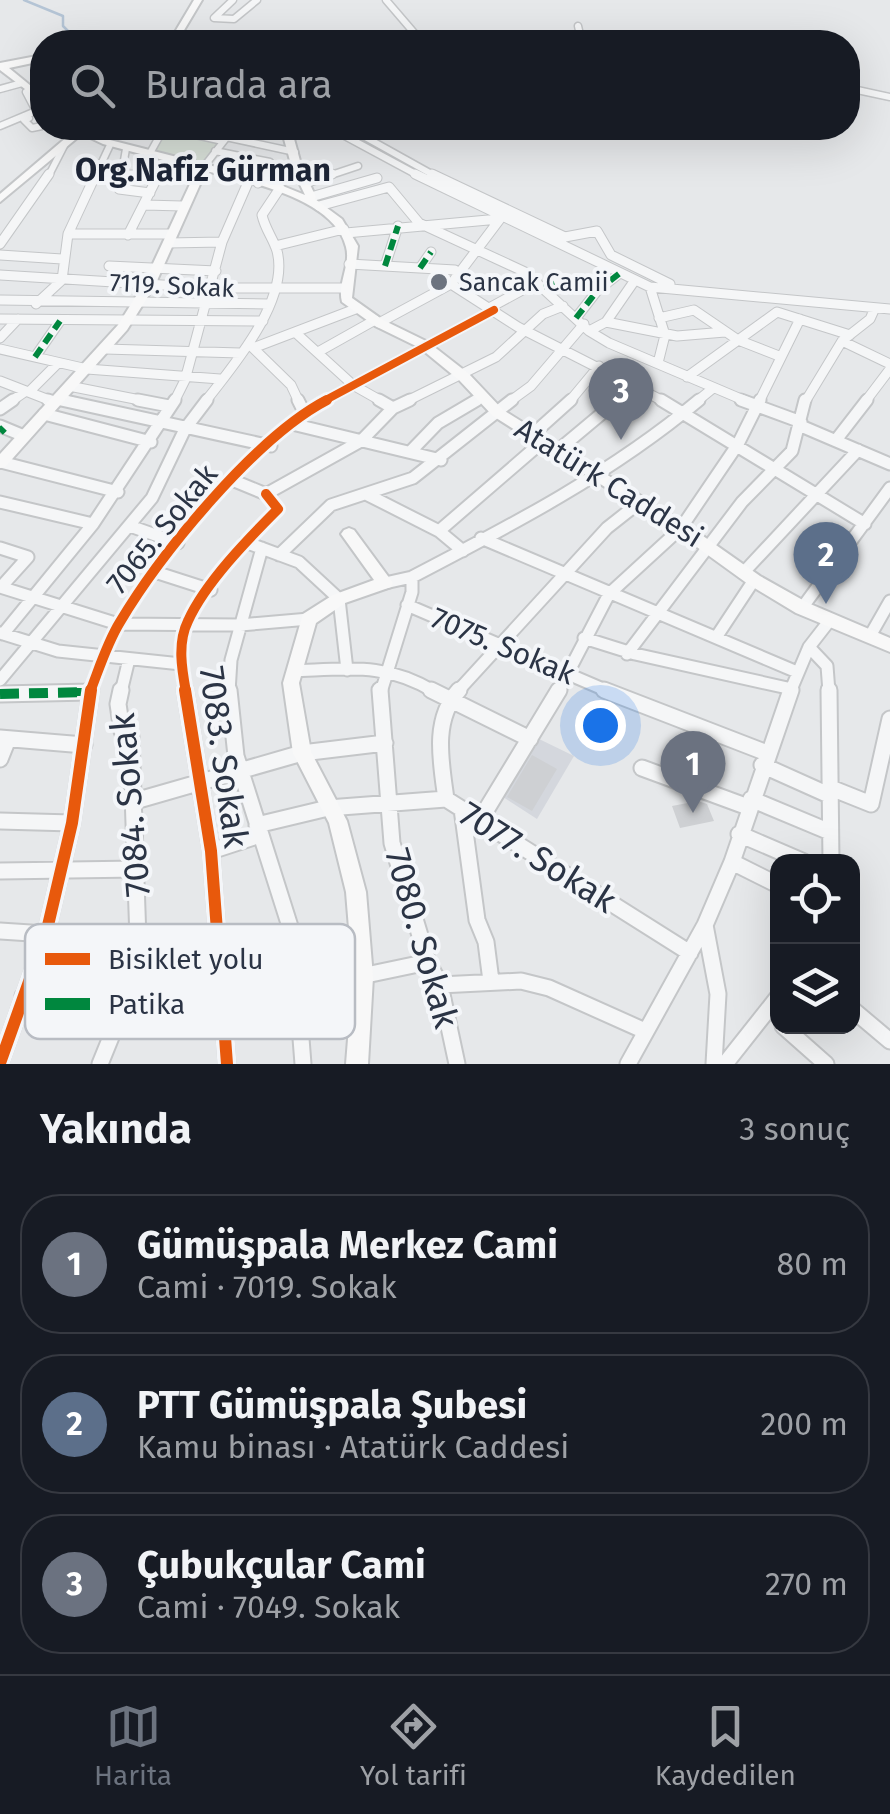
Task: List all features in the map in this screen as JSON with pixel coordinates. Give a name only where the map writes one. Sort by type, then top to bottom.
[{"type":"main road","points":[[180,30],[198,0]]},
{"type":"main road","points":[[3,70],[30,62]]},
{"type":"main road","points":[[3,70],[30,84]]},
{"type":"main road","points":[[0,199],[70,140]]},
{"type":"main road","points":[[100,140],[312,195]]},
{"type":"main road","points":[[291,140],[312,195],[345,231],[353,248],[344,288]]},
{"type":"main road","points":[[0,462],[126,324],[202,168]]},
{"type":"main road","name":"Atatürk Caddesi","points":[[344,288],[346,299],[377,322],[424,345],[464,377],[498,413],[537,439],[802,608],[890,646]]},
{"type":"main road","points":[[349,534],[385,583],[338,599],[310,619],[293,671],[302,752],[338,822],[354,882],[364,977],[357,1064]]},
{"type":"street","points":[[233,0],[214,18],[234,19],[257,0]]},
{"type":"street","points":[[386,0],[412,30]]},
{"type":"street","points":[[578,26],[579,30]]},
{"type":"street","points":[[0,89],[30,86]]},
{"type":"street","points":[[860,90],[890,96]]},
{"type":"street","points":[[0,126],[30,114]]},
{"type":"street","points":[[149,155],[157,140]]},
{"type":"street","points":[[202,168],[223,140]]},
{"type":"street","points":[[253,140],[295,152]]},
{"type":"street","points":[[351,140],[650,287],[875,308],[890,306]]},
{"type":"street","points":[[367,140],[395,158],[565,237],[597,231],[611,255],[661,282],[890,306]]},
{"type":"street","points":[[1,242],[54,169],[65,144]]},
{"type":"street","points":[[0,338],[62,280],[68,234],[110,145]]},
{"type":"street","points":[[126,149],[119,189],[150,193]]},
{"type":"street","points":[[2,633],[118,492],[162,426],[186,376],[222,242],[254,182],[270,162],[215,151]]},
{"type":"street","points":[[128,235],[167,160]]},
{"type":"street","points":[[312,195],[358,166]]},
{"type":"street","points":[[122,175],[158,175]]},
{"type":"street","points":[[312,195],[377,178]]},
{"type":"street","points":[[312,195],[389,187],[418,223],[480,249],[540,284],[583,324],[712,390],[755,404],[890,464]]},
{"type":"street","points":[[251,346],[273,289],[274,246],[262,221],[264,208],[280,188]]},
{"type":"street","points":[[145,205],[182,206]]},
{"type":"street","points":[[274,246],[345,231],[501,217]]},
{"type":"street","points":[[318,352],[451,284],[455,270],[480,249],[501,217]]},
{"type":"street","points":[[385,266],[398,226]]},
{"type":"street","points":[[68,234],[222,242]]},
{"type":"street","points":[[420,268],[431,252]]},
{"type":"street","points":[[0,256],[62,259]]},
{"type":"street","points":[[348,264],[455,270]]},
{"type":"street","points":[[109,266],[216,271]]},
{"type":"street","points":[[279,555],[331,505],[413,478],[442,460],[481,422],[531,386],[583,324],[598,291],[620,274]]},
{"type":"street","name":"7119. Sokak","points":[[0,275],[211,288],[344,288]]},
{"type":"street","name":"7065. Sokak","points":[[48,924],[72,823],[90,692],[101,657],[118,624],[154,572],[232,480],[304,412],[540,284],[566,280]]},
{"type":"street","points":[[606,322],[635,280]]},
{"type":"street","points":[[451,284],[526,332],[632,383],[776,466],[864,524]]},
{"type":"street","points":[[650,287],[666,335],[658,363]]},
{"type":"street","points":[[0,300],[269,304]]},
{"type":"street","points":[[232,480],[266,494],[360,441],[393,408],[464,377],[526,332],[543,314],[562,306]]},
{"type":"street","points":[[0,680],[130,526],[170,467],[185,429],[240,353],[358,308]]},
{"type":"street","points":[[627,654],[742,502],[792,451],[806,397],[846,338],[870,319],[875,308]]},
{"type":"street","points":[[659,318],[694,310],[738,340],[779,356]]},
{"type":"street","points":[[687,377],[777,312],[846,338],[890,367],[836,440]]},
{"type":"street","points":[[0,319],[126,324],[263,322]]},
{"type":"street","points":[[480,820],[530,740],[610,594],[681,528],[738,444],[800,320]]},
{"type":"street","points":[[34,357],[60,321]]},
{"type":"street","points":[[583,324],[606,322],[666,335],[726,332]]},
{"type":"street","points":[[297,334],[353,385],[393,408]]},
{"type":"street","points":[[251,346],[291,386],[304,412]]},
{"type":"street","points":[[0,349],[87,369],[220,379]]},
{"type":"street","points":[[105,349],[240,353]]},
{"type":"street","points":[[0,408],[28,392],[58,363]]},
{"type":"street","points":[[439,531],[537,439],[598,366]]},
{"type":"street","points":[[0,381],[56,400],[162,426],[271,446]]},
{"type":"street","points":[[558,451],[610,409],[632,383]]},
{"type":"street","points":[[70,386],[169,406]]},
{"type":"street","points":[[385,583],[412,577],[568,496],[712,390]]},
{"type":"street","points":[[410,452],[438,423],[482,396]]},
{"type":"street","points":[[44,414],[151,442]]},
{"type":"street","points":[[292,424],[442,460]]},
{"type":"street","points":[[2,428],[24,436]]},
{"type":"street","points":[[716,636],[748,576],[858,450]]},
{"type":"street","points":[[0,462],[118,492]]},
{"type":"street","points":[[802,608],[890,488]]},
{"type":"street","name":"7083. Sokak","points":[[217,924],[202,784],[181,664],[187,622],[245,542],[278,510],[266,494]]},
{"type":"street","points":[[368,495],[439,531],[463,551]]},
{"type":"street","points":[[0,502],[94,524]]},
{"type":"street","points":[[446,800],[439,743],[449,701],[545,600],[562,576],[640,502]]},
{"type":"street","name":"7065. Sokak","points":[[130,526],[178,543]]},
{"type":"street","points":[[481,538],[562,576],[797,672]]},
{"type":"street","points":[[245,542],[299,562],[338,599],[348,670]]},
{"type":"street","points":[[0,548],[28,556],[0,587],[63,610],[118,624],[240,625],[310,619]]},
{"type":"street","points":[[262,548],[240,625],[228,701],[241,772],[291,924]]},
{"type":"street","points":[[154,572],[211,590]]},
{"type":"street","name":"7080. Sokak","points":[[412,577],[407,605],[380,684],[392,842],[428,962],[440,986],[457,1064]]},
{"type":"street","points":[[870,636],[890,601]]},
{"type":"street","name":"7075. Sokak","points":[[407,605],[765,759],[832,792],[872,804],[889,727]]},
{"type":"street","points":[[628,1064],[704,925],[732,862],[749,803],[797,672],[809,647],[830,620]]},
{"type":"street","name":"7083. Sokak","points":[[2,633],[58,652],[181,664]]},
{"type":"street","points":[[584,638],[627,654],[792,689]]},
{"type":"street","points":[[809,647],[826,666],[831,854]]},
{"type":"street","name":"7084. Sokak","points":[[129,659],[118,704],[122,730],[130,737],[139,924]]},
{"type":"street","points":[[293,671],[386,670],[404,674],[449,701],[530,740]]},
{"type":"street","points":[[0,694],[90,692]]},
{"type":"street","points":[[0,760],[4,739],[84,745]]},
{"type":"street","points":[[135,802],[302,752],[385,743]]},
{"type":"street","points":[[642,768],[830,832]]},
{"type":"street","name":"7077. Sokak","points":[[211,851],[259,830],[328,808],[446,800],[690,952]]},
{"type":"street","points":[[462,809],[477,920],[492,981]]},
{"type":"street","points":[[0,821],[72,823]]},
{"type":"street","points":[[739,834],[785,854]]},
{"type":"street","points":[[732,862],[770,881]]},
{"type":"street","points":[[0,872],[61,874],[138,869]]},
{"type":"street","points":[[704,925],[719,1005],[720,1038],[714,1064]]},
{"type":"street","points":[[0,931],[25,933]]},
{"type":"street","points":[[355,979],[428,962]]},
{"type":"street","points":[[440,986],[521,981],[548,988],[645,1031]]},
{"type":"street","name":"7065. Sokak","points":[[0,1063],[7,1024],[25,991]]},
{"type":"street","points":[[725,1064],[770,1014]]},
{"type":"street","points":[[860,1016],[890,1042]]},
{"type":"street","points":[[792,1034],[826,1064]]},
{"type":"street","name":"7084. Sokak","points":[[100,1064],[111,1039]]},
{"type":"street","name":"7083. Sokak","points":[[225,1039],[227,1064]]},
{"type":"street","points":[[302,1039],[303,1064]]},
{"type":"shaded area","points":[[159,140],[219,142],[200,166],[151,154]]},
{"type":"shaded area","points":[[537,738],[574,756],[537,819],[500,795]]},
{"type":"building","points":[[532,755],[557,769],[532,811],[507,797]]},
{"type":"building","points":[[698,801],[707,804],[714,821],[680,828],[672,806]]},
{"type":"waterway","points":[[24,0],[63,16],[67,30]]},
{"type":"marked path","points":[[385,266],[398,226]]},
{"type":"marked path","points":[[420,268],[431,252]]},
{"type":"marked path","points":[[576,318],[597,291],[620,273]]},
{"type":"marked path","points":[[544,287],[566,280]]},
{"type":"marked path","points":[[35,357],[60,321]]},
{"type":"marked path","points":[[0,432],[4,428]]},
{"type":"marked path","points":[[0,694],[90,692]]},
{"type":"cycle path","points":[[48,924],[72,823],[90,692],[118,624],[155,572],[224,488],[300,414],[494,310]]},
{"type":"cycle path","points":[[216,924],[211,851],[181,664],[182,648],[187,622],[245,542],[278,509],[266,494]]},
{"type":"cycle path","points":[[0,1063],[25,993]]},
{"type":"cycle path","points":[[225,1039],[227,1064]]},
{"type":"place","name":"Sancak Camii","points":[[439,282]]},
{"type":"place","name":"Çubukçular Cami","points":[[621,440]]},
{"type":"place","name":"PTT Gümüşpala Şubesi","points":[[826,604]]},
{"type":"place","name":"Gümüşpala Merkez Cami","points":[[693,813]]},
{"type":"district","name":"Org.Nafiz Gürman","points":[[203,170]]}]
